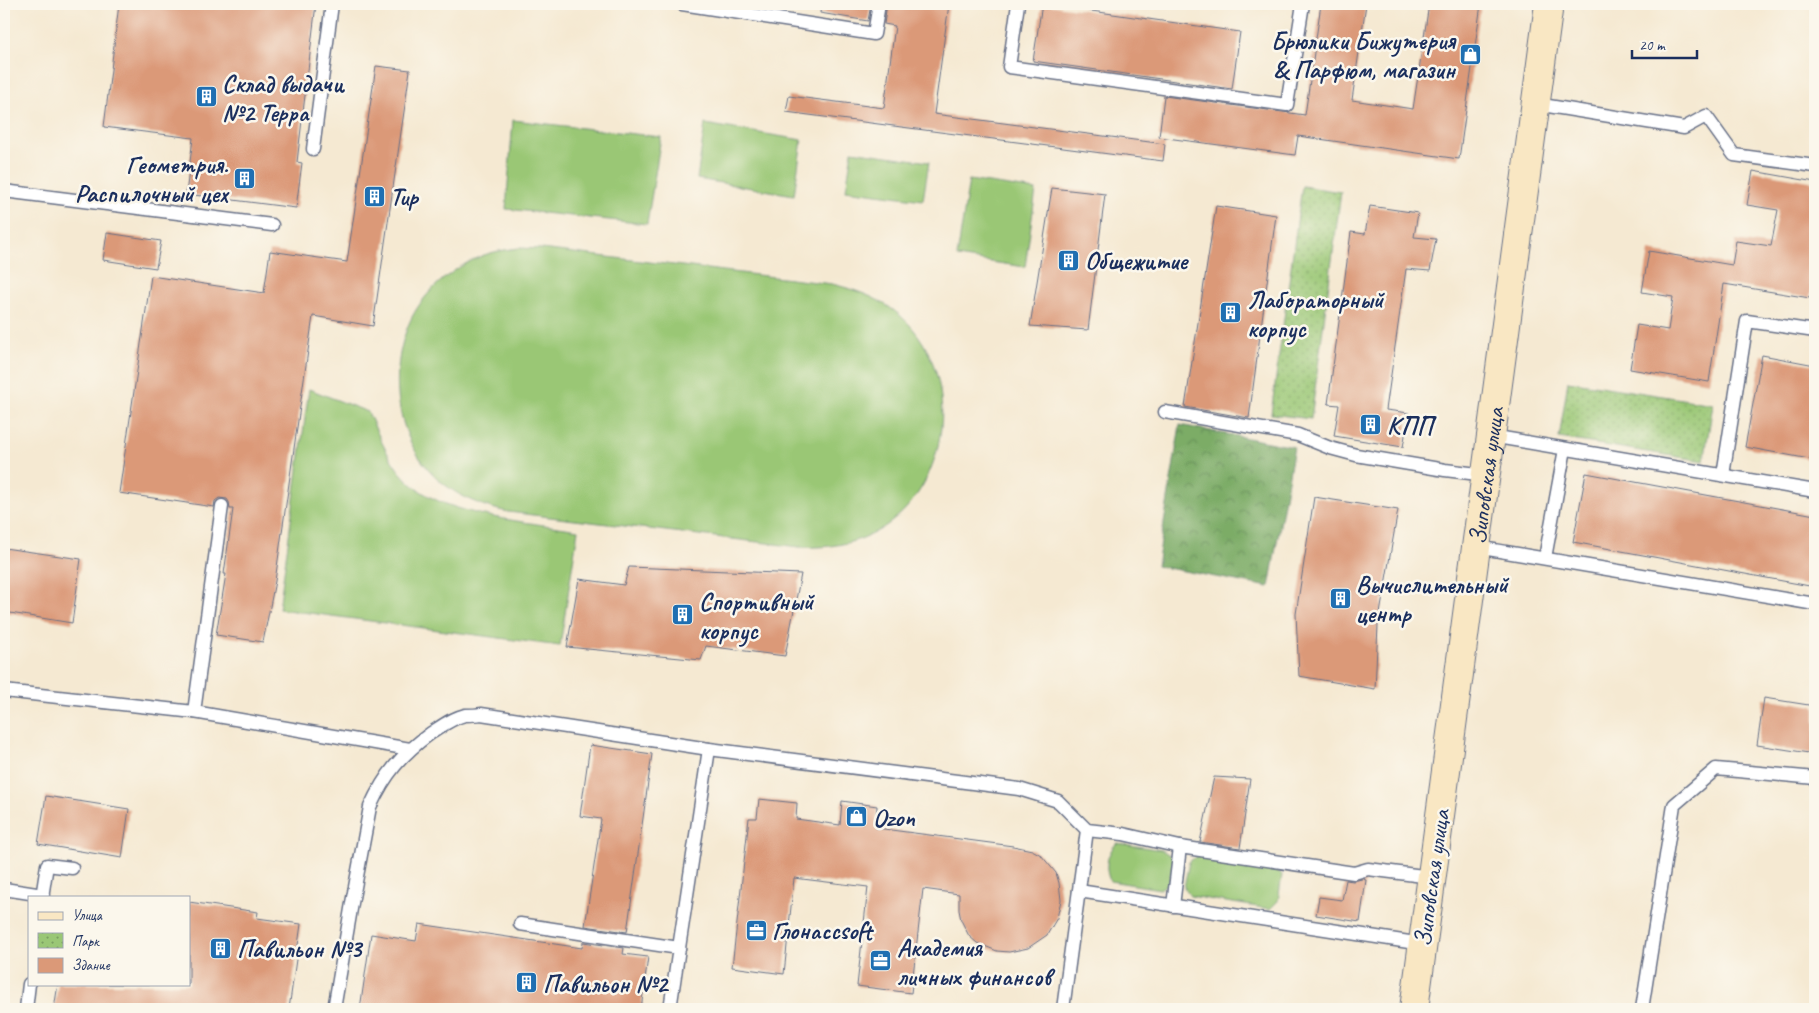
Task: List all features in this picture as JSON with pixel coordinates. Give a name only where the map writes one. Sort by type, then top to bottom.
[{"type":"street","name":"Зиповская улица","points":[[1414,1009],[1549,4]]},
{"type":"lane","points":[[312,150],[332,4]]},
{"type":"lane","points":[[682,4],[874,34],[879,4]]},
{"type":"lane","points":[[1018,4],[1009,67],[1287,105],[1303,4]]},
{"type":"lane","points":[[1536,104],[1684,128],[1706,116],[1734,155],[1815,166]]},
{"type":"lane","points":[[4,191],[272,225]]},
{"type":"lane","points":[[1723,475],[1747,321],[1815,331]]},
{"type":"lane","points":[[1165,412],[1298,435],[1330,448],[1356,455],[1486,475]]},
{"type":"lane","points":[[1491,436],[1815,491]]},
{"type":"lane","points":[[1545,558],[1565,449]]},
{"type":"lane","points":[[194,712],[222,506]]},
{"type":"lane","points":[[1476,547],[1815,604]]},
{"type":"lane","points":[[4,691],[194,712],[410,749]]},
{"type":"lane","points":[[334,1009],[370,807],[378,790],[394,766],[410,749],[447,722],[465,716],[481,714],[709,749],[1019,789],[1058,801],[1087,830],[1123,834],[1180,847],[1354,873],[1368,869],[1432,877]]},
{"type":"lane","points":[[670,1009],[709,749]]},
{"type":"lane","points":[[1642,1009],[1674,805],[1716,769],[1815,778]]},
{"type":"lane","points":[[1062,1009],[1087,830]]},
{"type":"lane","points":[[1173,906],[1180,847]]},
{"type":"lane","points":[[4,890],[43,896],[47,865],[72,868]]},
{"type":"lane","points":[[1079,891],[1422,944]]},
{"type":"lane","points":[[520,924],[679,948]]},
{"type":"lane","points":[[26,1009],[30,986]]},
{"type":"green space","points":[[513,120],[661,137],[647,224],[506,209]]},
{"type":"green space","points":[[705,124],[802,140],[794,195],[697,179]]},
{"type":"green space","points":[[852,151],[929,162],[923,200],[846,190]]},
{"type":"green space","points":[[969,180],[1036,190],[1025,267],[957,257]]},
{"type":"green space","points":[[1302,186],[1341,192],[1311,419],[1271,414]]},
{"type":"green space","points":[[519,248],[541,249],[832,284],[853,290],[882,303],[908,323],[927,349],[938,379],[942,411],[939,443],[929,473],[913,500],[891,522],[863,538],[839,545],[799,547],[508,512],[477,503],[449,488],[432,473],[419,457],[409,439],[402,419],[397,377],[404,336],[417,308],[447,276],[480,257]]},
{"type":"green space","points":[[1568,381],[1713,404],[1704,461],[1559,438]]},
{"type":"green space","points":[[309,389],[368,412],[393,462],[406,479],[429,496],[448,505],[492,517],[578,530],[560,646],[279,609]]},
{"type":"green space","points":[[1180,425],[1294,447],[1269,587],[1157,566]]},
{"type":"green space","points":[[1117,843],[1162,850],[1174,858],[1169,883],[1160,889],[1110,881],[1107,865],[1111,851]]},
{"type":"green space","points":[[1198,855],[1274,865],[1282,875],[1278,901],[1270,909],[1190,896],[1184,887],[1189,862]]},
{"type":"building","name":"Склад выдачи №2 Терра","points":[[119,4],[316,4],[297,162],[302,163],[296,208],[186,194],[193,138],[104,127]]},
{"type":"building","points":[[821,4],[871,4],[868,21],[820,13]]},
{"type":"building","points":[[887,4],[949,4],[934,114],[1165,144],[1163,161],[786,112],[789,96],[884,108],[895,26],[884,24]]},
{"type":"building","points":[[1042,4],[1240,32],[1232,89],[1033,61]]},
{"type":"building","points":[[1321,4],[1366,4],[1352,100],[1413,109],[1429,4],[1481,4],[1459,159],[1298,136],[1295,155],[1159,137],[1164,96],[1305,115]]},
{"type":"building","points":[[376,66],[410,70],[373,326],[313,316],[275,581],[263,642],[216,635],[226,574],[224,574],[233,509],[230,509],[227,499],[219,498],[215,501],[214,507],[119,493],[151,276],[264,293],[270,251],[347,262]]},
{"type":"building","points":[[1753,171],[1815,182],[1815,264],[1810,298],[1724,284],[1709,382],[1630,369],[1637,325],[1668,330],[1673,297],[1642,292],[1649,251],[1732,265],[1736,241],[1771,246],[1778,210],[1747,205]]},
{"type":"building","name":"Общежитие","points":[[1052,188],[1105,194],[1088,330],[1030,326]]},
{"type":"building","name":"Лабораторный корпус","points":[[1216,206],[1276,215],[1249,418],[1185,407]]},
{"type":"building","points":[[1370,206],[1418,213],[1414,237],[1436,239],[1430,271],[1406,269],[1386,410],[1409,413],[1403,447],[1334,436],[1339,405],[1328,404],[1351,232],[1365,234]]},
{"type":"building","points":[[107,233],[161,241],[156,268],[103,260]]},
{"type":"building","points":[[1762,355],[1815,365],[1815,460],[1745,447]]},
{"type":"building","points":[[1586,473],[1815,515],[1815,587],[1573,542]]},
{"type":"building","name":"Вычислительный центр","points":[[1314,497],[1398,510],[1378,625],[1375,689],[1299,676],[1296,614]]},
{"type":"building","points":[[4,548],[81,559],[72,623],[4,612]]},
{"type":"building","name":"Спортивный корпус","points":[[629,567],[801,574],[785,656],[706,646],[701,660],[567,647],[579,579],[624,585]]},
{"type":"building","points":[[1764,698],[1815,706],[1815,754],[1757,745]]},
{"type":"building","points":[[590,745],[652,754],[627,932],[585,926],[601,819],[580,816]]},
{"type":"building","points":[[1214,777],[1250,779],[1240,848],[1200,842]]},
{"type":"building","points":[[46,796],[129,809],[122,858],[38,844]]},
{"type":"building","points":[[759,799],[797,803],[796,819],[840,825],[842,801],[877,806],[876,828],[1032,850],[1041,855],[1056,873],[1061,900],[1057,918],[1047,935],[1028,948],[1009,952],[997,951],[977,943],[969,936],[961,920],[959,894],[923,889],[911,993],[857,986],[868,887],[794,878],[784,974],[732,967],[749,818],[757,818]]},
{"type":"building","points":[[1346,880],[1366,880],[1360,922],[1316,915],[1319,897],[1342,900]]},
{"type":"building","name":"Павильон №3","points":[[190,902],[258,912],[257,918],[301,924],[289,1009],[54,1009],[58,986],[190,986]]},
{"type":"building","name":"Павильон №2","points":[[419,924],[582,948],[583,942],[624,948],[623,954],[648,957],[641,1009],[360,1009],[371,934],[416,941]]},
{"type":"place","name":"Брюлики Бижутерия & Парфюм, магазин","points":[[1471,54]]},
{"type":"place","name":"Склад выдачи №2 Терра","points":[[206,97]]},
{"type":"place","name":"Геометрия. Распилочный цех","points":[[244,178]]},
{"type":"place","name":"Тир","points":[[374,196]]},
{"type":"place","name":"Общежитие","points":[[1069,260]]},
{"type":"place","name":"Лабораторный корпус","points":[[1231,313]]},
{"type":"place","name":"КПП","points":[[1371,425]]},
{"type":"place","name":"Вычислительный центр","points":[[1340,598]]},
{"type":"place","name":"Спортивный корпус","points":[[683,615]]},
{"type":"place","name":"Ozon","points":[[857,817]]},
{"type":"place","name":"Глонассsoft","points":[[756,930]]},
{"type":"place","name":"Павильон №3","points":[[221,948]]},
{"type":"place","name":"Академия личных финансов","points":[[881,961]]},
{"type":"place","name":"Павильон №2","points":[[527,983]]}]
